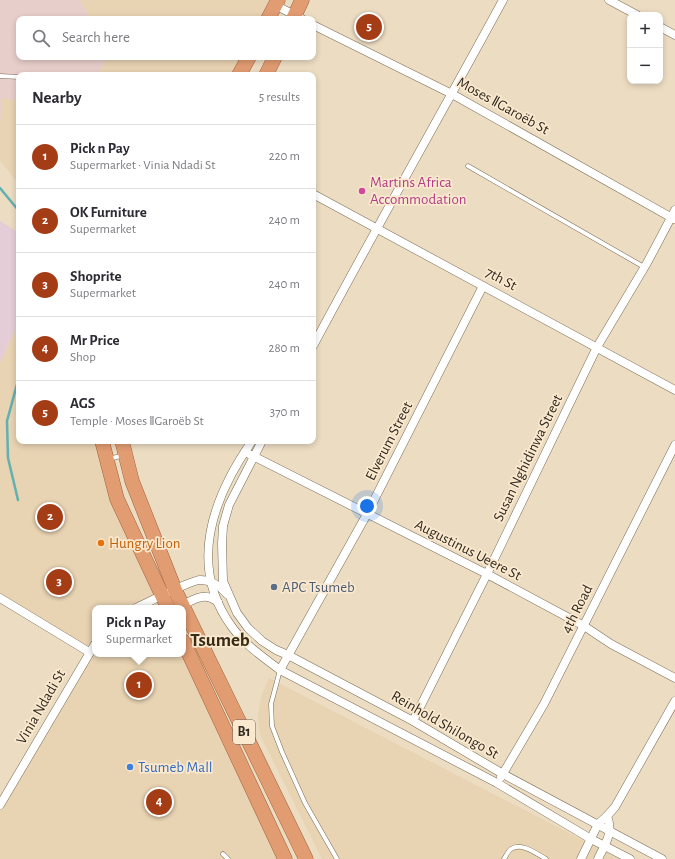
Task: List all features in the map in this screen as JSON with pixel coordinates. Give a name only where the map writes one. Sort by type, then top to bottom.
[{"type":"highway","points":[[297,16],[302,0]]},
{"type":"highway","points":[[270,16],[277,3]]},
{"type":"highway","points":[[242,72],[248,60]]},
{"type":"highway","points":[[267,72],[273,60]]},
{"type":"highway","points":[[103,444],[117,499],[165,602]]},
{"type":"highway","name":"B1","points":[[123,448],[134,488],[175,590],[179,605]]},
{"type":"highway","name":"B1","points":[[186,619],[306,859]]},
{"type":"highway","name":"B1","points":[[186,647],[285,859]]},
{"type":"street","points":[[316,340],[376,228],[503,0]]},
{"type":"street","points":[[609,0],[631,12]]},
{"type":"street","points":[[277,3],[293,16]]},
{"type":"street","name":"Moses ǁGaroëb St","points":[[316,26],[452,94],[674,215]]},
{"type":"street","points":[[663,29],[675,35]]},
{"type":"street","name":"7th St","points":[[316,196],[675,390]]},
{"type":"street","name":"Susan Nghidinwa Street","points":[[413,721],[487,574],[597,347],[645,268],[674,215]]},
{"type":"street","name":"Elverum Street","points":[[280,670],[367,514],[483,286]]},
{"type":"street","points":[[150,605],[165,602],[175,590],[198,580],[206,573],[209,541],[213,520],[220,500],[250,444]]},
{"type":"street","points":[[184,605],[204,596],[216,585],[222,565],[223,526],[229,505],[260,444]]},
{"type":"street","name":"4th Road","points":[[497,783],[544,704],[675,445]]},
{"type":"street","name":"Augustinus Ueere St","points":[[245,452],[487,574],[584,626],[611,644],[675,678]]},
{"type":"street","points":[[208,562],[216,585]]},
{"type":"street","points":[[198,580],[216,585]]},
{"type":"street","name":"Reinhold Shilongo St","points":[[216,585],[231,598],[237,613],[248,628],[262,641],[276,650],[413,721],[503,774],[662,859]]},
{"type":"street","name":"Reinhold Shilongo St","points":[[216,585],[218,602],[232,628],[246,643],[280,670],[497,783],[591,839],[630,859]]},
{"type":"street","points":[[204,596],[212,597],[218,602]]},
{"type":"street","points":[[0,598],[90,652]]},
{"type":"street","name":"Vinia Ndadi St","points":[[0,805],[92,649]]},
{"type":"street","points":[[581,859],[598,824],[615,807],[675,701]]},
{"type":"street","points":[[598,859],[610,831],[610,823],[607,816]]},
{"type":"lane","points":[[0,76],[16,77]]},
{"type":"lane","points":[[468,166],[645,268]]},
{"type":"lane","points":[[106,460],[123,448]]},
{"type":"lane","points":[[280,670],[271,704],[272,726],[305,803],[337,859]]},
{"type":"lane","points":[[504,859],[510,850],[516,847],[523,847],[546,859]]},
{"type":"lane","points":[[224,859],[223,854],[228,859]]},
{"type":"shaded area","points":[[0,0],[80,0],[89,16],[16,16],[16,60],[106,60],[99,72],[16,72],[16,100],[2,98],[0,124]]},
{"type":"shaded area","points":[[80,0],[278,0],[270,16],[89,16]]},
{"type":"shaded area","points":[[106,60],[247,60],[241,72],[99,72]]},
{"type":"shaded area","points":[[2,98],[16,100],[16,181],[0,160]]},
{"type":"shaded area","points":[[0,221],[16,231],[16,328],[0,363]]},
{"type":"shaded area","points":[[16,328],[16,444],[103,444],[162,596],[142,605],[92,605],[92,657],[184,657],[285,859],[0,859],[0,805],[89,652],[0,598],[0,363]]},
{"type":"shaded area","points":[[269,678],[619,859],[322,859],[260,735],[258,716],[261,697]]},
{"type":"waterway","points":[[0,188],[16,207]]},
{"type":"waterway","points":[[16,388],[7,421],[8,458],[18,500]]},
{"type":"place","name":"AGS","points":[[369,27]]},
{"type":"place","name":"Martins Africa Accommodation","points":[[362,191]]},
{"type":"place","name":"OK Furniture","points":[[50,517]]},
{"type":"place","name":"Hungry Lion","points":[[101,543]]},
{"type":"place","name":"Shoprite","points":[[59,582]]},
{"type":"place","name":"APC Tsumeb","points":[[274,587]]},
{"type":"place","name":"Pick n Pay","points":[[139,685]]},
{"type":"place","name":"Tsumeb Mall","points":[[130,767]]},
{"type":"place","name":"Mr Price","points":[[159,802]]},
{"type":"district","name":"Tsumeb","points":[[220,640]]}]
